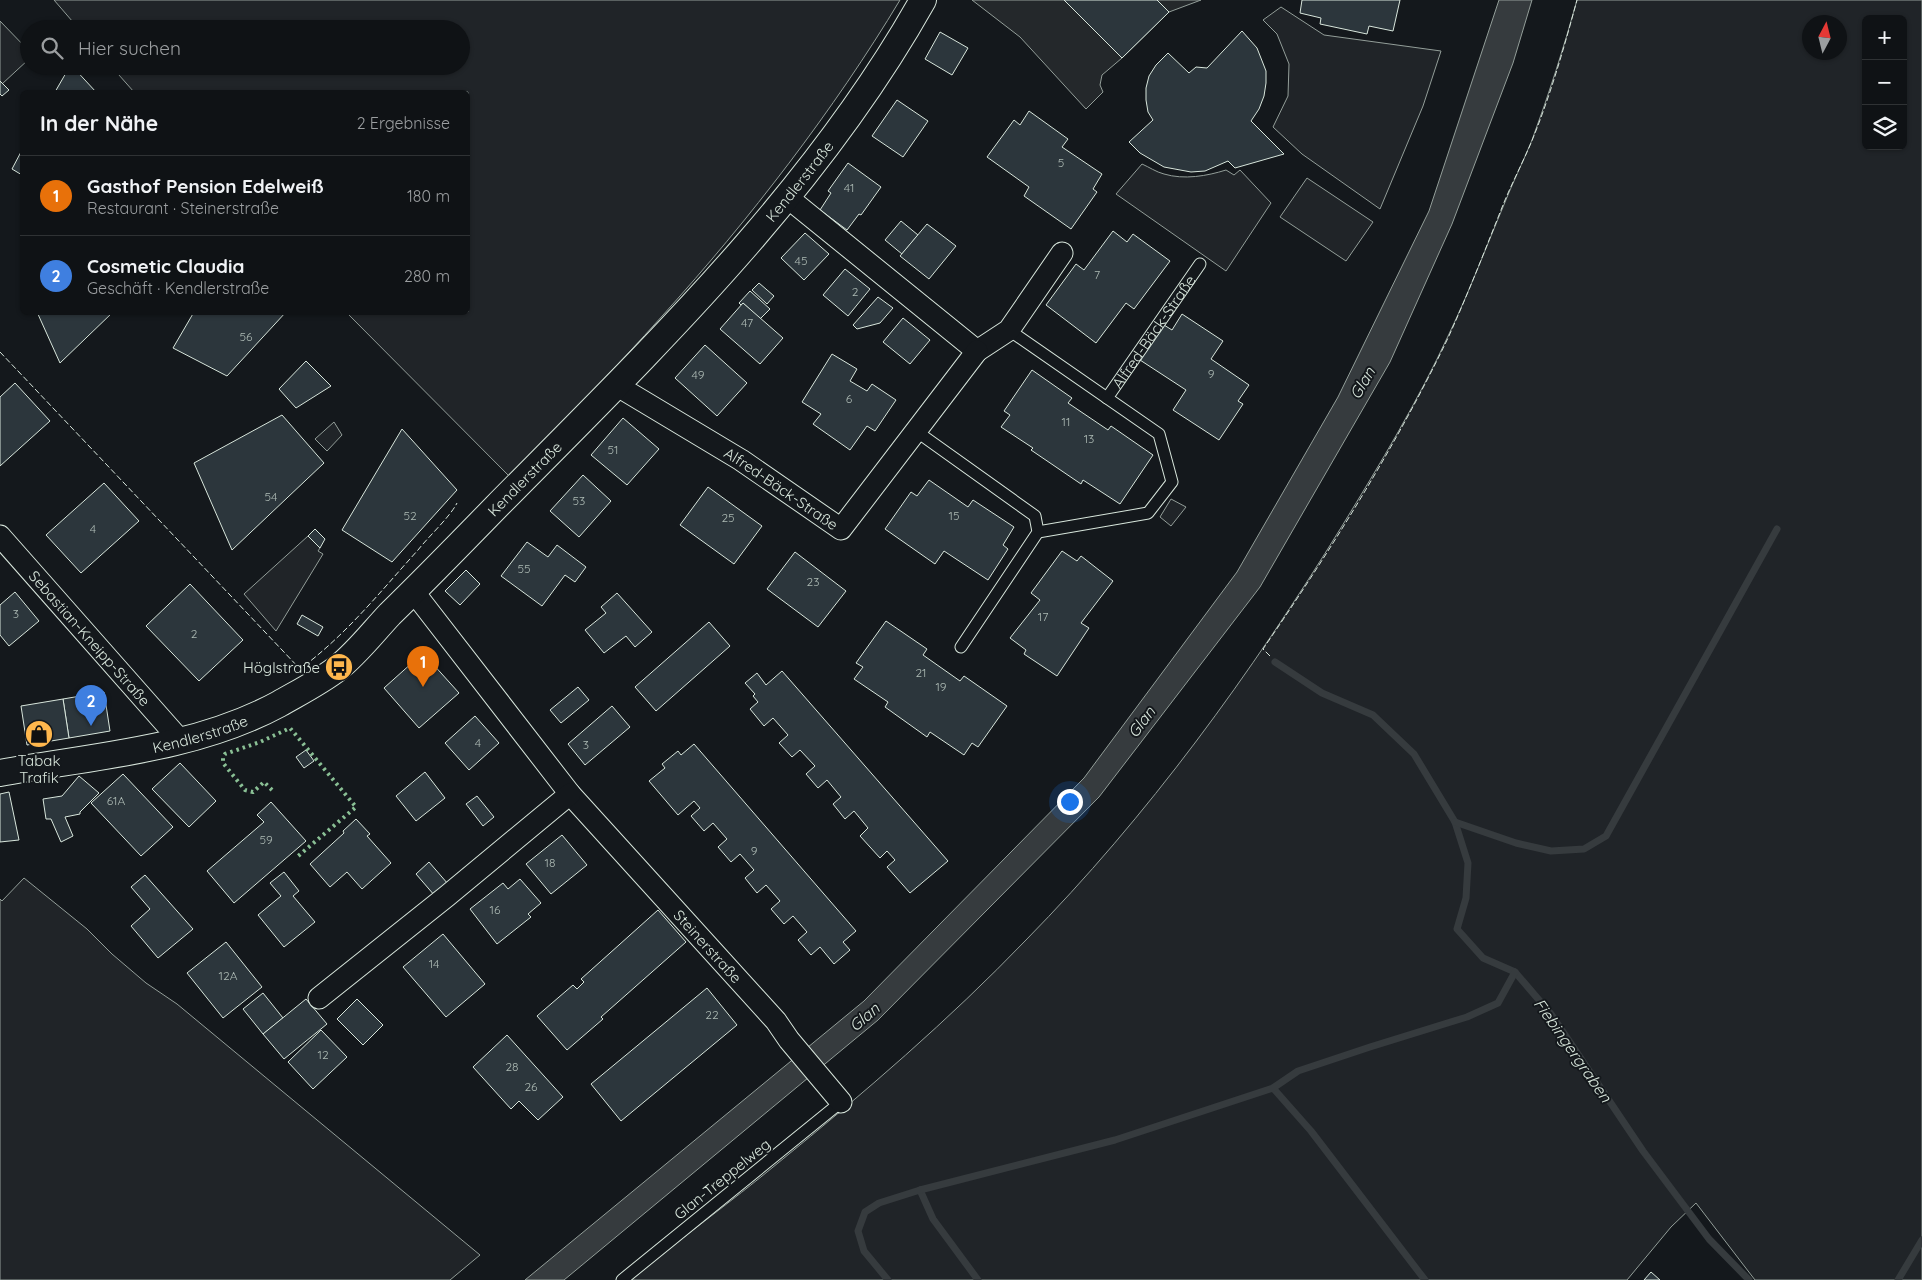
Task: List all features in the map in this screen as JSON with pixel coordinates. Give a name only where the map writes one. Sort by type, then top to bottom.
[{"type":"street","name":"Kendlerstraße","points":[[0,773],[116,754],[213,732],[245,720],[284,701],[339,667],[706,291],[786,198],[842,125],[923,0]]},
{"type":"street","points":[[786,198],[977,352]]},
{"type":"street","name":"Alfred-Bäck-Straße","points":[[616,385],[741,460],[841,529],[977,352],[1009,330],[1062,253]]},
{"type":"street","name":"Sebastian-Kneipp-Straße","points":[[0,536],[180,740]]},
{"type":"street","name":"Steinerstraße","points":[[413,591],[570,794],[776,1021],[789,1040],[838,1099]]},
{"type":"street","points":[[319,998],[447,896],[570,794]]},
{"type":"lane","name":"Alfred-Bäck-Straße","points":[[1107,398],[1200,264]]},
{"type":"lane","name":"Alfred-Bäck-Straße","points":[[1009,330],[1159,434],[1172,482],[1148,514],[1038,532]]},
{"type":"lane","points":[[916,431],[1035,516],[1038,532],[962,647]]},
{"type":"lane","name":"Glan-Treppelweg","points":[[622,1280],[838,1099]]},
{"type":"shaded area","points":[[54,0],[900,0],[819,123],[727,241],[644,336],[510,477],[349,315],[470,315],[470,90],[132,90],[119,75],[470,75],[470,20],[71,20]]},
{"type":"shaded area","points":[[972,0],[1201,0],[1169,12],[1102,75],[1100,85],[1103,92],[1086,109],[1020,37]]},
{"type":"shaded area","points":[[1577,0],[1922,0],[1922,1280],[1755,1280],[1696,1203],[1671,1227],[1627,1280],[631,1280],[760,1178],[842,1110],[967,999],[1071,893],[1156,794],[1196,742],[1271,636],[1307,581],[1342,526],[1425,384],[1449,334],[1532,140],[1562,53]]},
{"type":"shaded area","points":[[1281,7],[1324,35],[1441,51],[1423,106],[1380,209],[1302,154],[1273,127],[1288,96],[1289,64],[1277,34],[1263,20]]},
{"type":"shaded area","points":[[0,21],[20,42],[20,67],[2,84],[0,81]]},
{"type":"shaded area","points":[[1142,164],[1161,173],[1179,177],[1211,174],[1226,170],[1234,175],[1240,170],[1271,203],[1226,271],[1116,194]]},
{"type":"shaded area","points":[[1307,178],[1373,222],[1346,261],[1280,217]]},
{"type":"shaded area","points":[[334,422],[342,435],[327,451],[315,439]]},
{"type":"shaded area","points":[[1171,499],[1186,507],[1171,526],[1160,517]]},
{"type":"shaded area","points":[[308,536],[320,548],[318,551],[323,554],[276,631],[244,594]]},
{"type":"shaded area","points":[[24,878],[87,929],[112,954],[146,983],[177,1004],[480,1255],[450,1280],[0,1280],[0,899],[2,901]]},
{"type":"water","name":"Glan","points":[[1499,0],[1532,0],[1513,63],[1452,224],[1390,362],[1260,587],[1099,797],[878,1020],[564,1280],[525,1280],[864,1001],[1084,778],[1237,572],[1338,397],[1429,211]]},
{"type":"building","points":[[1064,0],[1157,0],[1169,12],[1122,58]]},
{"type":"building","points":[[1302,0],[1400,0],[1393,31],[1369,26],[1367,34],[1320,24],[1321,18],[1300,13]]},
{"type":"building","points":[[1242,31],[1257,48],[1266,71],[1264,96],[1259,109],[1251,121],[1284,154],[1235,168],[1228,161],[1205,171],[1191,172],[1164,167],[1140,153],[1129,142],[1153,120],[1148,112],[1146,88],[1149,76],[1156,65],[1168,53],[1189,73],[1196,67],[1207,68]]},
{"type":"building","points":[[940,32],[968,48],[952,75],[925,59]]},
{"type":"building","points":[[65,75],[80,75],[94,90],[56,90]]},
{"type":"building","points":[[0,81],[9,90],[2,96],[0,94]]},
{"type":"building","points":[[897,100],[928,121],[903,157],[872,136]]},
{"type":"building","points":[[1029,111],[1068,139],[1062,147],[1102,174],[1093,189],[1097,192],[1071,229],[1024,196],[1029,187],[987,157],[1014,120],[1020,125]]},
{"type":"building","points":[[20,154],[20,174],[12,169]]},
{"type":"building","points":[[848,163],[881,187],[861,215],[859,214],[847,230],[820,210],[831,193],[828,191]]},
{"type":"building","points":[[901,221],[918,235],[902,254],[885,240]]},
{"type":"building","points":[[927,224],[956,246],[929,279],[900,256]]},
{"type":"building","points":[[1113,231],[1127,242],[1133,234],[1170,261],[1134,309],[1126,303],[1096,343],[1046,305],[1076,264],[1084,270]]},
{"type":"building","points":[[805,233],[829,254],[804,280],[781,258]]},
{"type":"building","points":[[845,269],[870,289],[848,316],[823,295]]},
{"type":"building","points":[[759,283],[774,296],[767,304],[752,290]]},
{"type":"building","points":[[750,291],[770,309],[760,319],[743,303],[741,305],[739,303]]},
{"type":"building","points":[[878,297],[893,308],[880,323],[857,329],[853,325]]},
{"type":"building","points":[[743,303],[783,338],[760,364],[720,329]]},
{"type":"building","points":[[1182,314],[1223,341],[1211,359],[1249,385],[1238,401],[1243,404],[1219,440],[1173,410],[1186,390],[1140,360],[1164,325],[1172,330]]},
{"type":"building","points":[[38,315],[110,315],[60,363]]},
{"type":"building","points":[[192,315],[283,315],[227,376],[173,348]]},
{"type":"building","points":[[903,318],[930,340],[910,364],[883,342]]},
{"type":"building","points":[[705,345],[747,383],[717,416],[675,378]]},
{"type":"building","points":[[832,354],[857,369],[850,381],[867,391],[872,384],[896,400],[875,431],[867,426],[850,450],[813,424],[821,414],[802,402]]},
{"type":"building","points":[[306,361],[331,386],[296,408],[279,389]]},
{"type":"building","points":[[1032,370],[1072,398],[1068,403],[1108,430],[1111,426],[1153,455],[1120,504],[1083,480],[1081,484],[1001,427],[1010,415],[1004,411]]},
{"type":"building","points":[[15,383],[50,421],[0,466],[0,397]]},
{"type":"building","points":[[282,415],[324,463],[232,550],[194,463]]},
{"type":"building","points":[[623,418],[659,449],[627,485],[591,455]]},
{"type":"building","points":[[402,429],[457,490],[392,562],[342,530]]},
{"type":"building","points":[[583,475],[611,501],[579,537],[550,511]]},
{"type":"building","points":[[929,480],[968,507],[973,500],[1014,527],[1003,545],[1008,549],[988,580],[944,551],[935,564],[885,529],[911,492],[917,496]]},
{"type":"building","points":[[104,483],[139,521],[81,573],[46,535]]},
{"type":"building","points":[[708,487],[762,526],[734,564],[680,525]]},
{"type":"building","points":[[315,529],[325,539],[320,548],[308,536]]},
{"type":"building","points":[[527,542],[548,557],[557,545],[586,567],[575,582],[565,575],[542,606],[501,576]]},
{"type":"building","points":[[1062,551],[1077,561],[1081,556],[1113,581],[1081,623],[1089,628],[1057,676],[1024,654],[1026,650],[1010,638],[1040,600],[1031,593]]},
{"type":"building","points":[[795,552],[846,591],[818,627],[767,589]]},
{"type":"building","points":[[466,570],[480,584],[460,605],[445,591]]},
{"type":"building","points":[[190,584],[243,640],[199,681],[146,626]]},
{"type":"building","points":[[15,592],[39,621],[9,646],[0,635],[0,605]]},
{"type":"building","points":[[617,593],[652,632],[635,647],[626,636],[604,653],[585,630],[606,613],[601,607]]},
{"type":"building","points":[[302,615],[323,627],[318,636],[297,624]]},
{"type":"building","points":[[886,621],[927,649],[923,655],[960,681],[964,676],[1007,706],[978,747],[972,743],[964,755],[930,732],[927,737],[885,707],[888,702],[854,679],[863,667],[856,663]]},
{"type":"building","points":[[709,622],[730,646],[656,711],[635,687]]},
{"type":"building","points":[[423,653],[459,693],[419,728],[384,688]]},
{"type":"building","points":[[782,671],[948,861],[910,893],[887,867],[895,860],[887,851],[880,858],[860,836],[868,828],[854,811],[845,819],[833,804],[841,797],[827,780],[818,788],[806,774],[815,766],[800,750],[792,757],[779,743],[788,735],[773,718],[764,726],[750,709],[758,702],[753,696],[755,694],[745,683],[757,673],[766,685]]},
{"type":"building","points":[[578,687],[589,700],[561,723],[550,710]]},
{"type":"building","points":[[104,692],[110,731],[69,738],[63,699]]},
{"type":"building","points":[[63,699],[69,738],[27,745],[21,706]]},
{"type":"building","points":[[612,706],[630,727],[585,765],[568,744]]},
{"type":"building","points":[[475,716],[499,743],[469,770],[445,743]]},
{"type":"building","points":[[694,744],[856,931],[843,942],[850,950],[834,964],[820,947],[811,955],[798,940],[807,932],[793,916],[784,924],[771,909],[780,901],[766,885],[757,893],[745,878],[754,870],[740,854],[731,862],[718,847],[727,839],[713,823],[704,831],[691,816],[700,808],[694,801],[678,815],[649,781],[665,768],[662,764],[678,751],[681,755]]},
{"type":"building","points":[[306,750],[314,761],[304,768],[296,757]]},
{"type":"building","points":[[180,763],[216,801],[189,827],[152,789]]},
{"type":"building","points":[[425,772],[445,798],[416,821],[396,796]]},
{"type":"building","points":[[123,774],[173,827],[141,856],[91,803]]},
{"type":"building","points":[[79,776],[99,793],[80,814],[65,817],[73,836],[61,842],[51,819],[46,819],[43,799],[62,796]]},
{"type":"building","points":[[9,792],[19,840],[0,842],[0,794]]},
{"type":"building","points":[[477,796],[494,817],[483,826],[466,804]]},
{"type":"building","points":[[271,802],[306,841],[234,903],[207,871],[264,822],[257,815]]},
{"type":"building","points":[[356,819],[370,834],[367,836],[391,863],[362,889],[347,872],[330,887],[310,864],[344,833],[343,831]]},
{"type":"building","points":[[562,835],[587,865],[551,894],[526,864]]},
{"type":"building","points":[[429,862],[448,884],[435,896],[416,874]]},
{"type":"building","points":[[284,872],[299,891],[293,896],[315,922],[284,947],[258,915],[281,896],[270,883]]},
{"type":"building","points":[[145,875],[193,929],[158,958],[131,926],[150,909],[131,887]]},
{"type":"building","points":[[520,879],[541,903],[528,914],[531,917],[497,944],[470,909],[503,883],[508,889]]},
{"type":"building","points":[[658,910],[686,942],[601,1017],[603,1019],[567,1050],[537,1016],[573,985],[577,989],[584,982],[581,979]]},
{"type":"building","points":[[443,934],[485,984],[446,1017],[403,967]]},
{"type":"building","points":[[226,942],[262,987],[223,1018],[187,973]]},
{"type":"building","points":[[707,988],[737,1025],[621,1121],[591,1084]]},
{"type":"building","points":[[263,993],[283,1018],[263,1034],[243,1009]]},
{"type":"building","points":[[306,999],[327,1024],[284,1059],[263,1034]]},
{"type":"building","points":[[357,999],[383,1025],[363,1045],[337,1019]]},
{"type":"building","points":[[321,1030],[347,1057],[313,1089],[288,1062]]},
{"type":"building","points":[[507,1035],[563,1097],[538,1120],[519,1101],[511,1109],[473,1067]]},
{"type":"building","points":[[1651,1272],[1660,1280],[1644,1280]]},
{"type":"waterway","points":[[1455,822],[1516,843],[1551,851],[1584,849],[1606,836],[1777,529]]},
{"type":"waterway","name":"Fiebingergraben","points":[[1275,662],[1322,693],[1373,715],[1414,754],[1455,822],[1468,863],[1466,898],[1457,929],[1483,958],[1515,972],[1551,1014],[1643,1151],[1709,1239],[1749,1280]]},
{"type":"waterway","points":[[888,1280],[864,1251],[858,1231],[865,1212],[879,1203],[920,1190],[1115,1140],[1273,1088],[1298,1071],[1467,1017],[1498,1003],[1515,972]]},
{"type":"waterway","points":[[1273,1088],[1311,1131],[1425,1280]]},
{"type":"waterway","points":[[920,1190],[933,1219],[978,1280]]},
{"type":"waterway","points":[[1898,1280],[1922,1240]]},
{"type":"hedge","points":[[272,790],[264,782],[253,792],[245,790],[223,763],[223,757],[225,754],[260,742],[290,728],[356,807],[297,857]]},
{"type":"fence","points":[[1270,656],[1263,649],[1338,536],[1385,458],[1448,338],[1506,197],[1538,126],[1577,0]]},
{"type":"fence","points":[[0,352],[300,669],[317,656],[362,612],[444,521],[457,503]]},
{"type":"place","name":"Höglstraße","points":[[339,667]]},
{"type":"place","name":"Gasthof Pension Edelweiß","points":[[423,687]]},
{"type":"place","name":"Cosmetic Claudia","points":[[91,726]]},
{"type":"place","name":"Tabak Trafik","points":[[39,734]]}]
